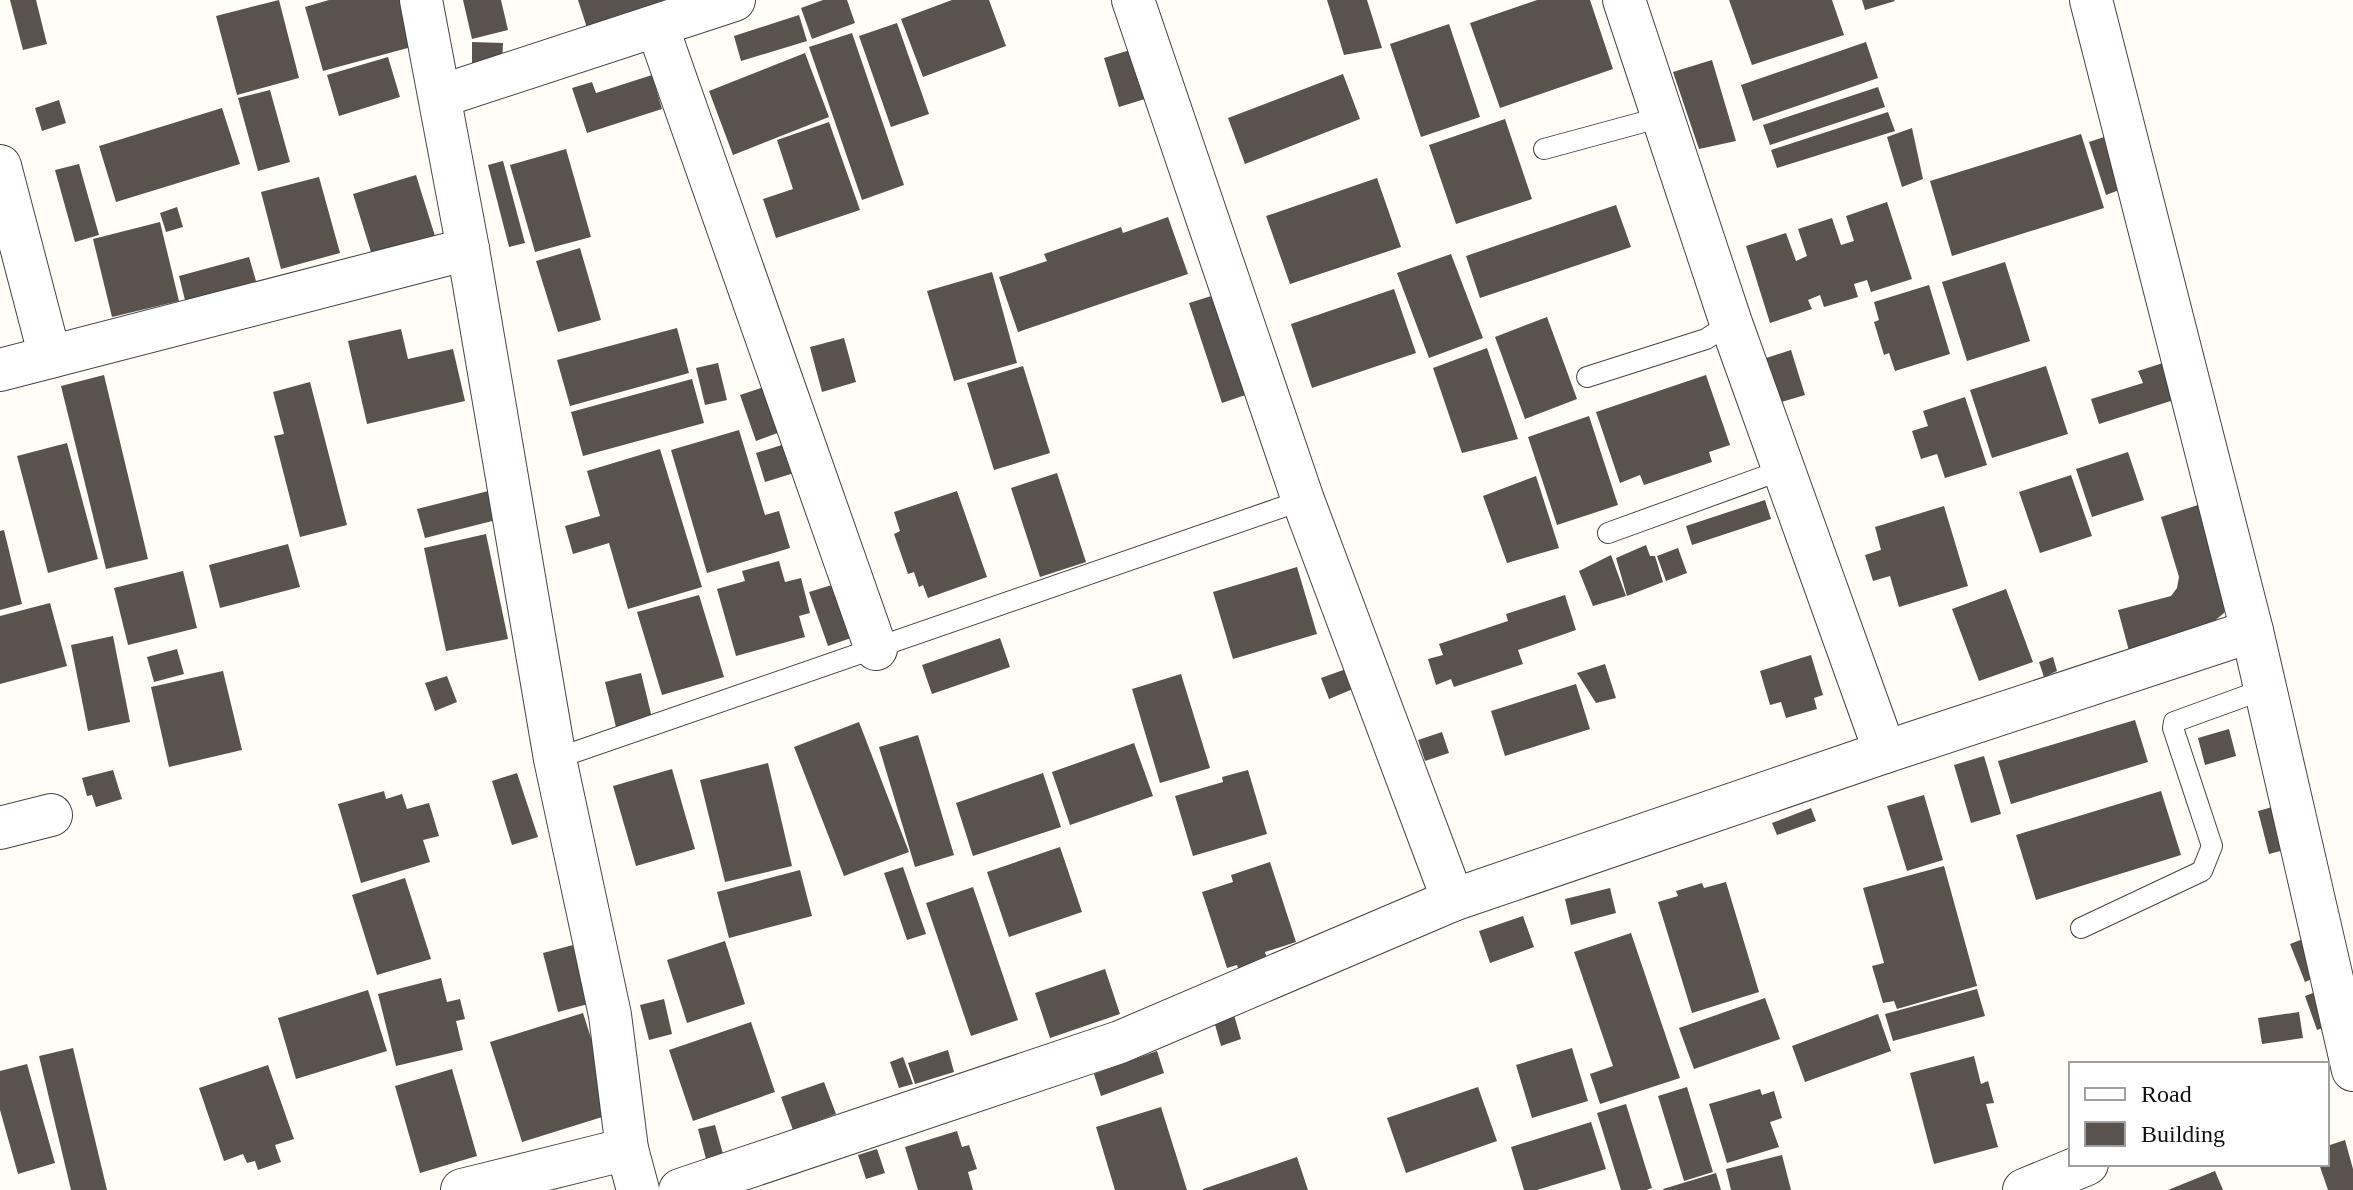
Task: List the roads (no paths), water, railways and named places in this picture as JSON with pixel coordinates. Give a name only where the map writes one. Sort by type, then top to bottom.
[{"type":"street","points":[[421,0],[441,96],[555,759],[610,1015],[627,1149],[638,1190]]},
{"type":"street","points":[[441,96],[734,0]]},
{"type":"street","points":[[1133,0],[1303,500],[1453,900]]},
{"type":"street","points":[[1624,0],[1782,470],[1885,752]]},
{"type":"street","points":[[2091,0],[2252,631],[2343,1063]]},
{"type":"street","points":[[657,26],[876,649]]},
{"type":"street","points":[[0,166],[50,357]]},
{"type":"street","points":[[0,370],[468,249]]},
{"type":"street","points":[[680,1190],[1120,1042],[1453,900],[1885,752],[2252,631]]},
{"type":"street","points":[[0,828],[51,815]]},
{"type":"street","points":[[462,1190],[627,1149]]},
{"type":"street","points":[[2024,1190],[2082,1166]]},
{"type":"lane","points":[[1544,149],[1662,117]]},
{"type":"lane","points":[[1587,377],[1706,339],[1731,323]]},
{"type":"lane","points":[[1608,533],[1782,470]]},
{"type":"lane","points":[[555,759],[1303,500]]},
{"type":"lane","points":[[2081,928],[2202,871],[2212,846],[2173,728],[2174,722],[2265,689]]}]
